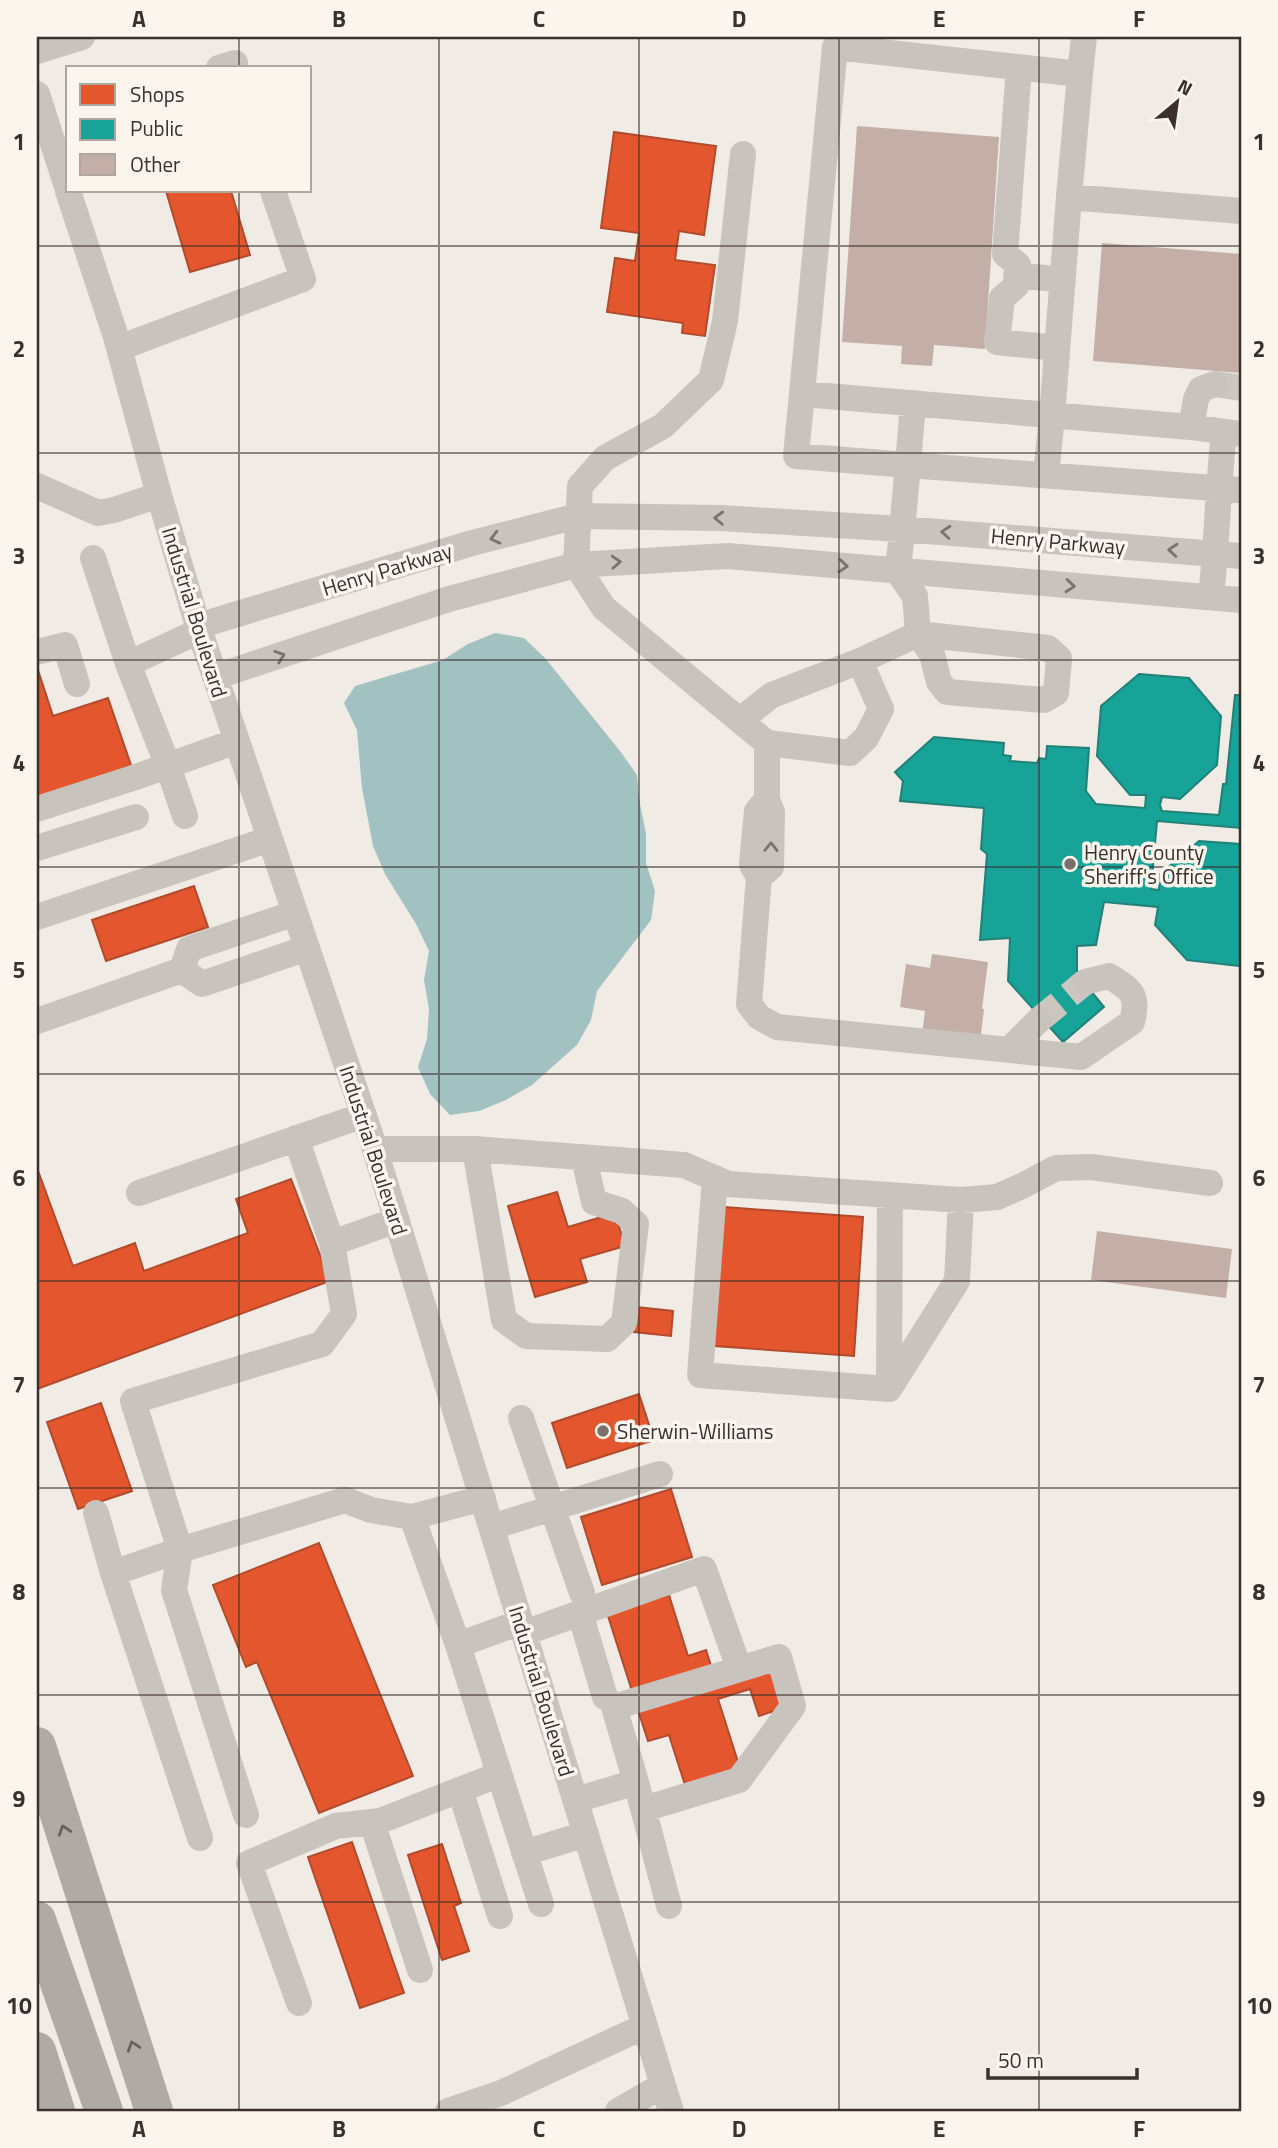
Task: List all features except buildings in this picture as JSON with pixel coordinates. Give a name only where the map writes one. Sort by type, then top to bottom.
[{"type":"highway","points":[[37,1746],[154,2111]]},
{"type":"highway","points":[[37,1921],[96,2111]]},
{"type":"highway","points":[[37,1921],[104,2111]]},
{"type":"highway","points":[[37,2051],[56,2111]]},
{"type":"street","points":[[37,51],[82,37]]},
{"type":"street","points":[[1046,475],[1084,37]]},
{"type":"street","points":[[1080,74],[835,47],[796,456],[1230,489]]},
{"type":"street","points":[[1019,68],[1005,254],[1018,265],[1016,286],[1002,298],[997,342],[1057,348]]},
{"type":"street","name":"Industrial Boulevard","points":[[37,94],[58,122],[66,176]]},
{"type":"street","points":[[743,154],[725,321],[711,380],[663,426],[605,458],[580,486],[576,565],[604,608],[767,743],[850,753],[866,738],[881,709],[860,660]]},
{"type":"street","name":"Industrial Boulevard","points":[[69,192],[119,348],[199,628],[375,1149],[671,2111]]},
{"type":"street","points":[[119,348],[303,279],[272,192]]},
{"type":"street","points":[[1069,197],[1241,211]]},
{"type":"street","points":[[1017,275],[1063,280]]},
{"type":"street","points":[[1191,428],[1196,399],[1201,389],[1215,384]]},
{"type":"street","points":[[803,394],[1233,433],[1228,555],[1211,597]]},
{"type":"street","points":[[740,720],[772,695],[918,634],[1048,648],[1059,658],[1056,692],[1044,700],[947,692],[939,681],[932,654],[918,634],[915,596],[898,572],[913,403]]},
{"type":"street","points":[[37,486],[98,513],[159,495]]},
{"type":"street","name":"Henry Parkway","points":[[128,664],[199,628],[472,543],[578,516],[720,518],[901,529],[1228,555]]},
{"type":"street","name":"Henry Parkway","points":[[215,677],[449,599],[576,565],[728,556],[1241,600]]},
{"type":"street","points":[[93,558],[128,664],[186,816]]},
{"type":"street","points":[[37,652],[65,645],[77,684]]},
{"type":"street","points":[[37,809],[237,741]]},
{"type":"street","points":[[767,743],[767,800],[757,811],[752,866],[760,877],[749,1004],[759,1017],[777,1027],[1081,1057],[1132,1022],[1136,1006],[1129,988],[1110,976],[1085,982]]},
{"type":"street","points":[[37,848],[136,817]]},
{"type":"street","points":[[37,917],[270,839]]},
{"type":"street","points":[[182,970],[189,949],[295,913]]},
{"type":"street","points":[[234,934],[246,968]]},
{"type":"street","points":[[182,970],[202,984],[307,948]]},
{"type":"street","points":[[37,1021],[182,970]]},
{"type":"street","points":[[1009,1050],[1039,1020]]},
{"type":"street","points":[[139,1192],[364,1115]]},
{"type":"street","points":[[246,1815],[174,1590],[180,1550],[133,1401],[322,1344],[344,1314],[330,1237],[296,1138]]},
{"type":"street","points":[[375,1149],[475,1149],[684,1165],[728,1184],[961,1200],[997,1197],[1056,1168],[1091,1167],[1209,1183]]},
{"type":"street","points":[[475,1149],[505,1320],[527,1336],[607,1339],[624,1323],[636,1224],[622,1211],[594,1202],[584,1158]]},
{"type":"street","points":[[715,1178],[700,1375],[889,1389]]},
{"type":"street","points":[[889,1389],[890,1195]]},
{"type":"street","points":[[889,1389],[957,1281],[961,1200]]},
{"type":"street","points":[[330,1237],[394,1213]]},
{"type":"street","points":[[522,1418],[581,1603],[605,1697]]},
{"type":"street","points":[[492,1527],[660,1474]]},
{"type":"street","points":[[113,1573],[345,1500],[371,1510],[412,1517],[482,1498]]},
{"type":"street","points":[[96,1513],[200,1838]]},
{"type":"street","points":[[412,1517],[458,1646],[541,1904]]},
{"type":"street","points":[[458,1646],[522,1627],[581,1603],[704,1569],[735,1657]]},
{"type":"street","points":[[644,1809],[739,1780],[793,1706],[779,1657],[614,1707],[669,1906]]},
{"type":"street","points":[[299,2003],[249,1863],[336,1826],[380,1821],[498,1774]]},
{"type":"street","points":[[576,1800],[636,1782]]},
{"type":"street","points":[[460,1790],[500,1916]]},
{"type":"street","points":[[372,1822],[420,1970]]},
{"type":"street","points":[[524,1853],[586,1834]]},
{"type":"street","points":[[448,2111],[501,2093],[645,2026]]},
{"type":"street","points":[[618,2111],[663,2085]]},
{"type":"water","points":[[495,633],[524,638],[545,658],[637,775],[646,834],[646,863],[655,891],[651,920],[597,991],[591,1020],[577,1045],[532,1085],[506,1100],[479,1111],[450,1115],[430,1094],[418,1067],[427,1039],[429,1009],[424,980],[429,951],[416,924],[385,874],[373,846],[362,788],[357,730],[344,703],[355,686],[443,660],[468,644]]},
{"type":"tunnel","points":[[1215,384],[1241,388]]},
{"type":"tunnel","points":[[1039,1020],[1085,982]]},
{"type":"place","name":"Henry County Sheriff's Office","points":[[1070,864]]},
{"type":"place","name":"Sherwin-Williams","points":[[603,1431]]}]
